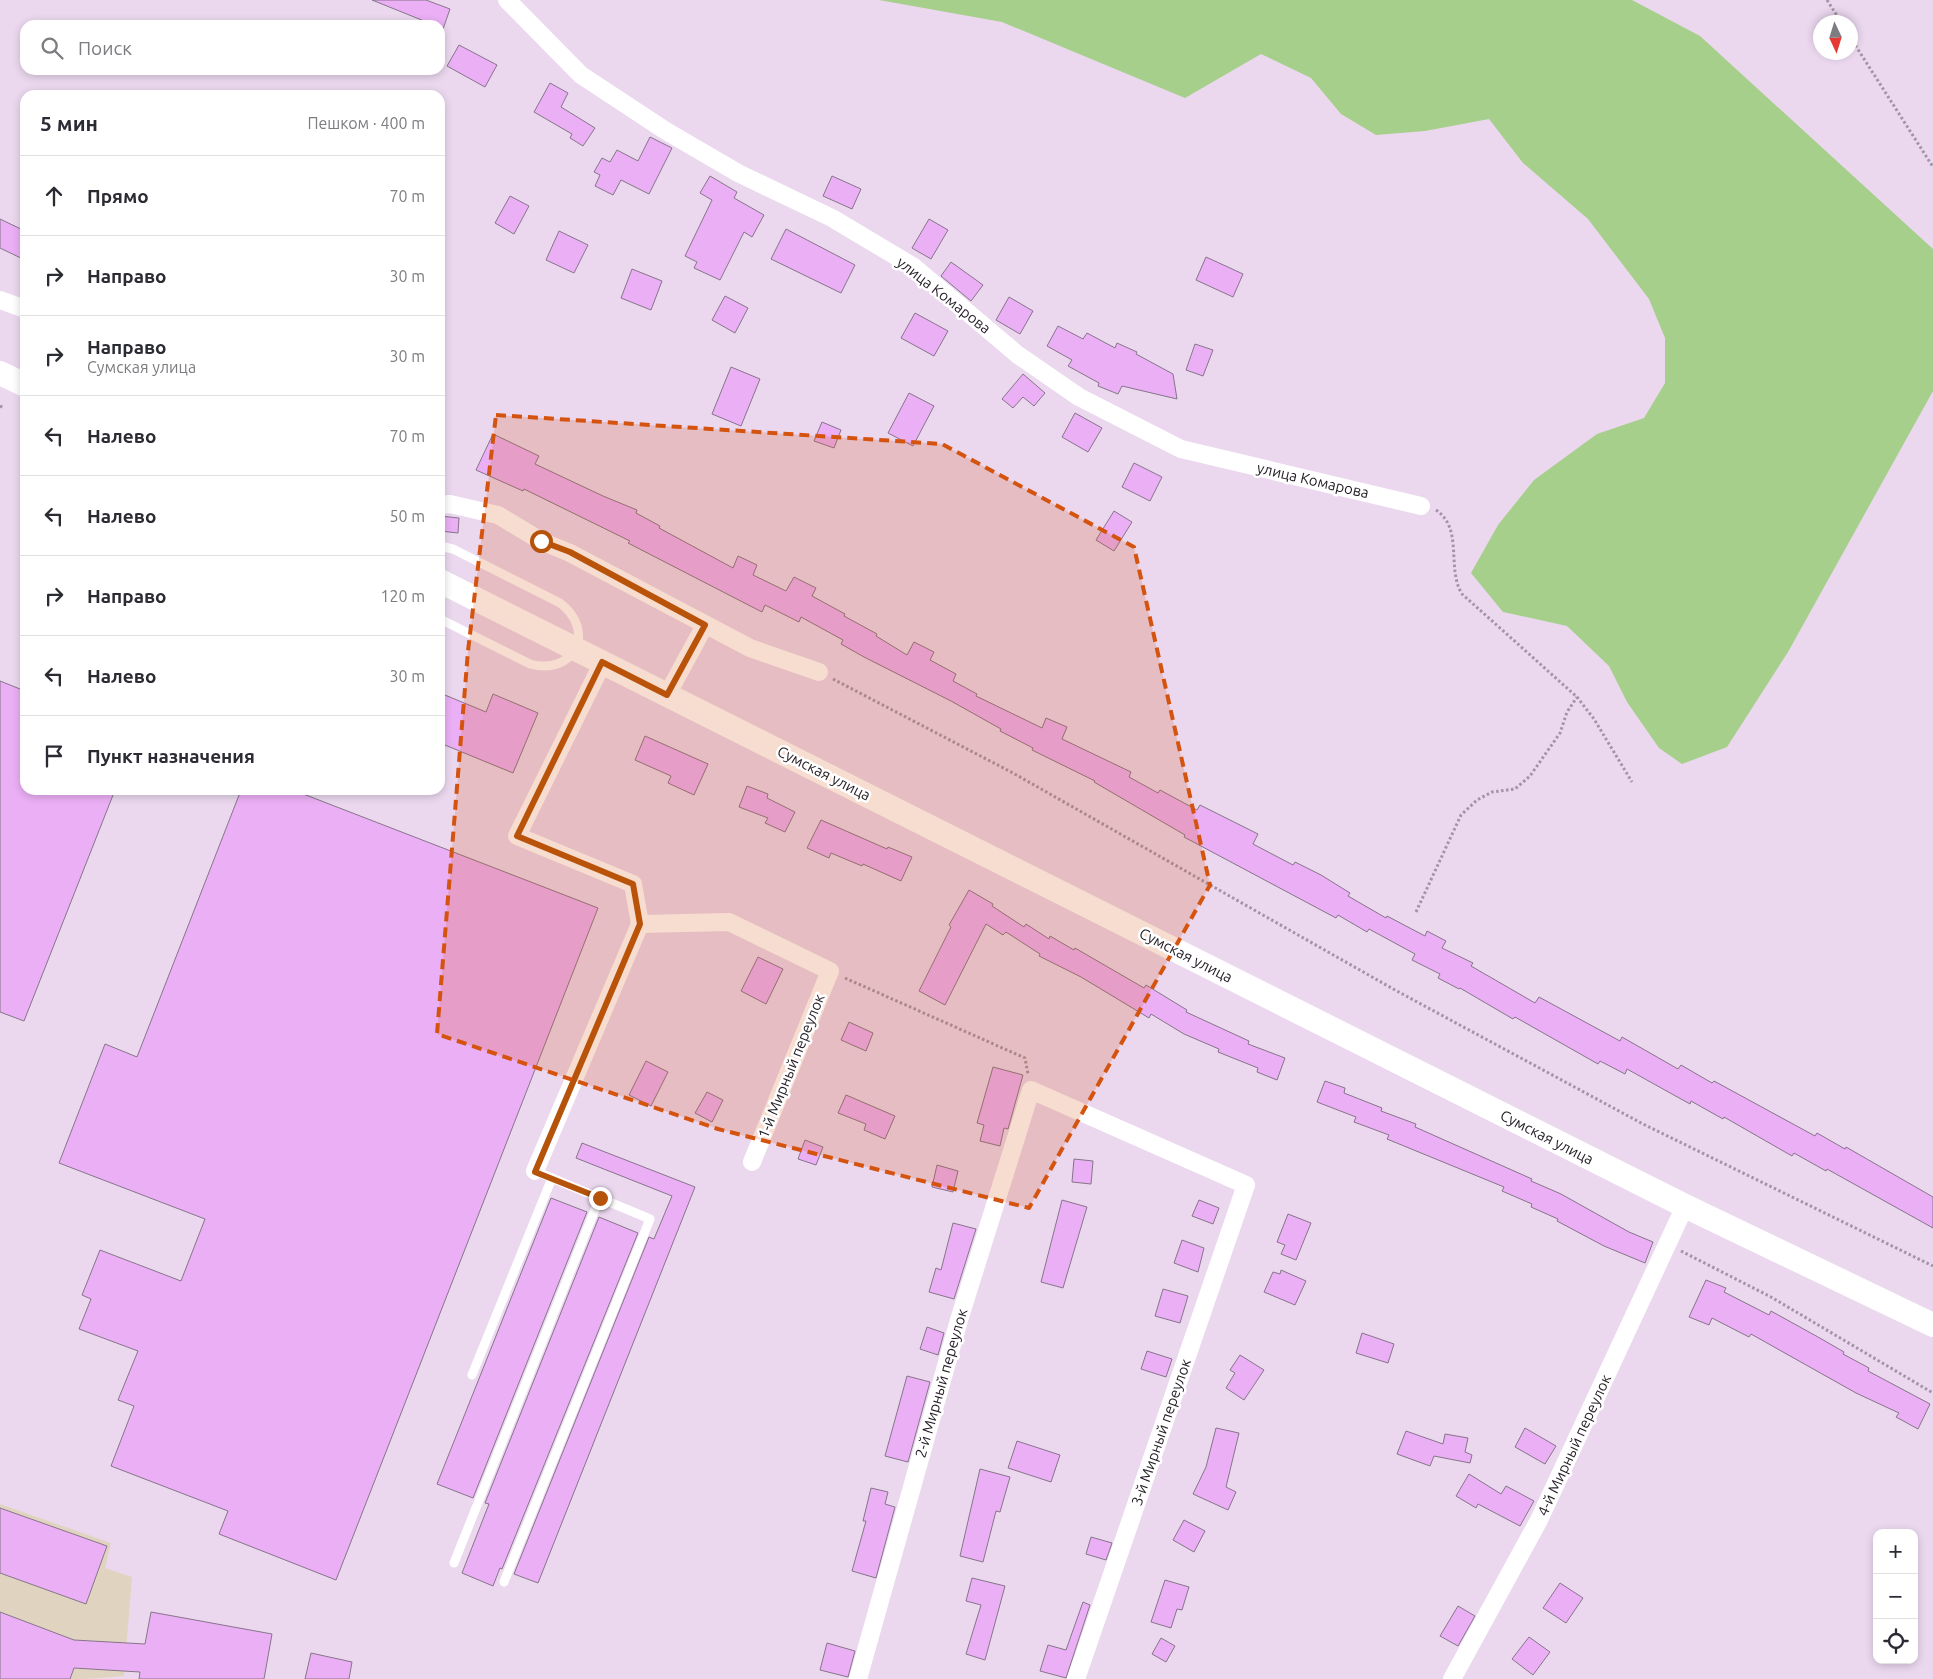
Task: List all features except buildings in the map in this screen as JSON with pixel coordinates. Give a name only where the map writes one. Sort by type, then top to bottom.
[{"type":"main road","points":[[0,373],[20,383]]},
{"type":"main road","name":"Сумская улица","points":[[445,584],[1686,1206],[1933,1325]]},
{"type":"street","name":"улица Комарова","points":[[507,0],[581,75],[666,131],[730,169],[832,218],[914,268],[1018,355],[1079,398],[1181,449],[1421,506]]},
{"type":"street","points":[[0,300],[20,307]]},
{"type":"street","points":[[445,504],[498,515],[541,541],[570,552],[750,648],[819,672]]},
{"type":"street","points":[[667,695],[705,625]]},
{"type":"street","points":[[535,1172],[640,924],[633,884],[517,836],[602,662]]},
{"type":"street","points":[[640,924],[729,922],[830,971]]},
{"type":"street","name":"1-й Мирный переулок","points":[[752,1162],[830,971]]},
{"type":"street","name":"3-й Мирный переулок","points":[[1031,1090],[1246,1185],[1076,1679]]},
{"type":"street","name":"2-й Мирный переулок","points":[[858,1679],[959,1320],[1031,1090]]},
{"type":"street","name":"4-й Мирный переулок","points":[[1452,1679],[1539,1520],[1686,1206]]},
{"type":"lane","points":[[445,547],[453,549],[560,603],[570,611],[577,623],[579,636],[575,649],[567,659],[556,666],[542,668],[530,664],[445,622]]},
{"type":"lane","points":[[504,1582],[650,1219],[535,1172]]},
{"type":"lane","points":[[472,1375],[552,1178]]},
{"type":"lane","points":[[454,1563],[600,1198]]},
{"type":"path","points":[[1827,0],[1837,15]]},
{"type":"path","points":[[1858,50],[1933,167]]},
{"type":"path","points":[[1421,506],[1437,511],[1446,519],[1451,528],[1453,570],[1456,584],[1462,594],[1577,697],[1594,719],[1632,782]]},
{"type":"path","points":[[819,672],[1013,773],[1395,990],[1635,1119],[1933,1266]]},
{"type":"path","points":[[1416,912],[1461,815],[1477,800],[1492,792],[1515,789],[1530,776],[1556,740],[1567,712],[1577,697]]},
{"type":"path","points":[[830,971],[1025,1058],[1031,1090]]},
{"type":"path","points":[[1668,1244],[1771,1297],[1933,1393]]},
{"type":"highlighted area","points":[[496,415],[942,444],[1134,547],[1210,885],[1029,1208],[718,1129],[437,1034],[468,651]]},
{"type":"shaded area","points":[[0,1504],[111,1543],[105,1568],[132,1577],[124,1676],[88,1679],[0,1679]]},
{"type":"green space","points":[[879,0],[1632,0],[1700,36],[1933,249],[1933,391],[1788,652],[1727,747],[1682,764],[1659,748],[1627,702],[1609,666],[1567,626],[1503,612],[1471,573],[1498,525],[1534,480],[1597,434],[1644,418],[1665,383],[1665,338],[1649,299],[1588,219],[1523,163],[1489,119],[1425,131],[1376,135],[1341,114],[1311,78],[1261,54],[1185,98],[1002,22]]},
{"type":"route","points":[[541,541],[570,552],[705,625],[667,695],[602,662],[517,836],[633,884],[640,924],[535,1172],[600,1198]]}]
